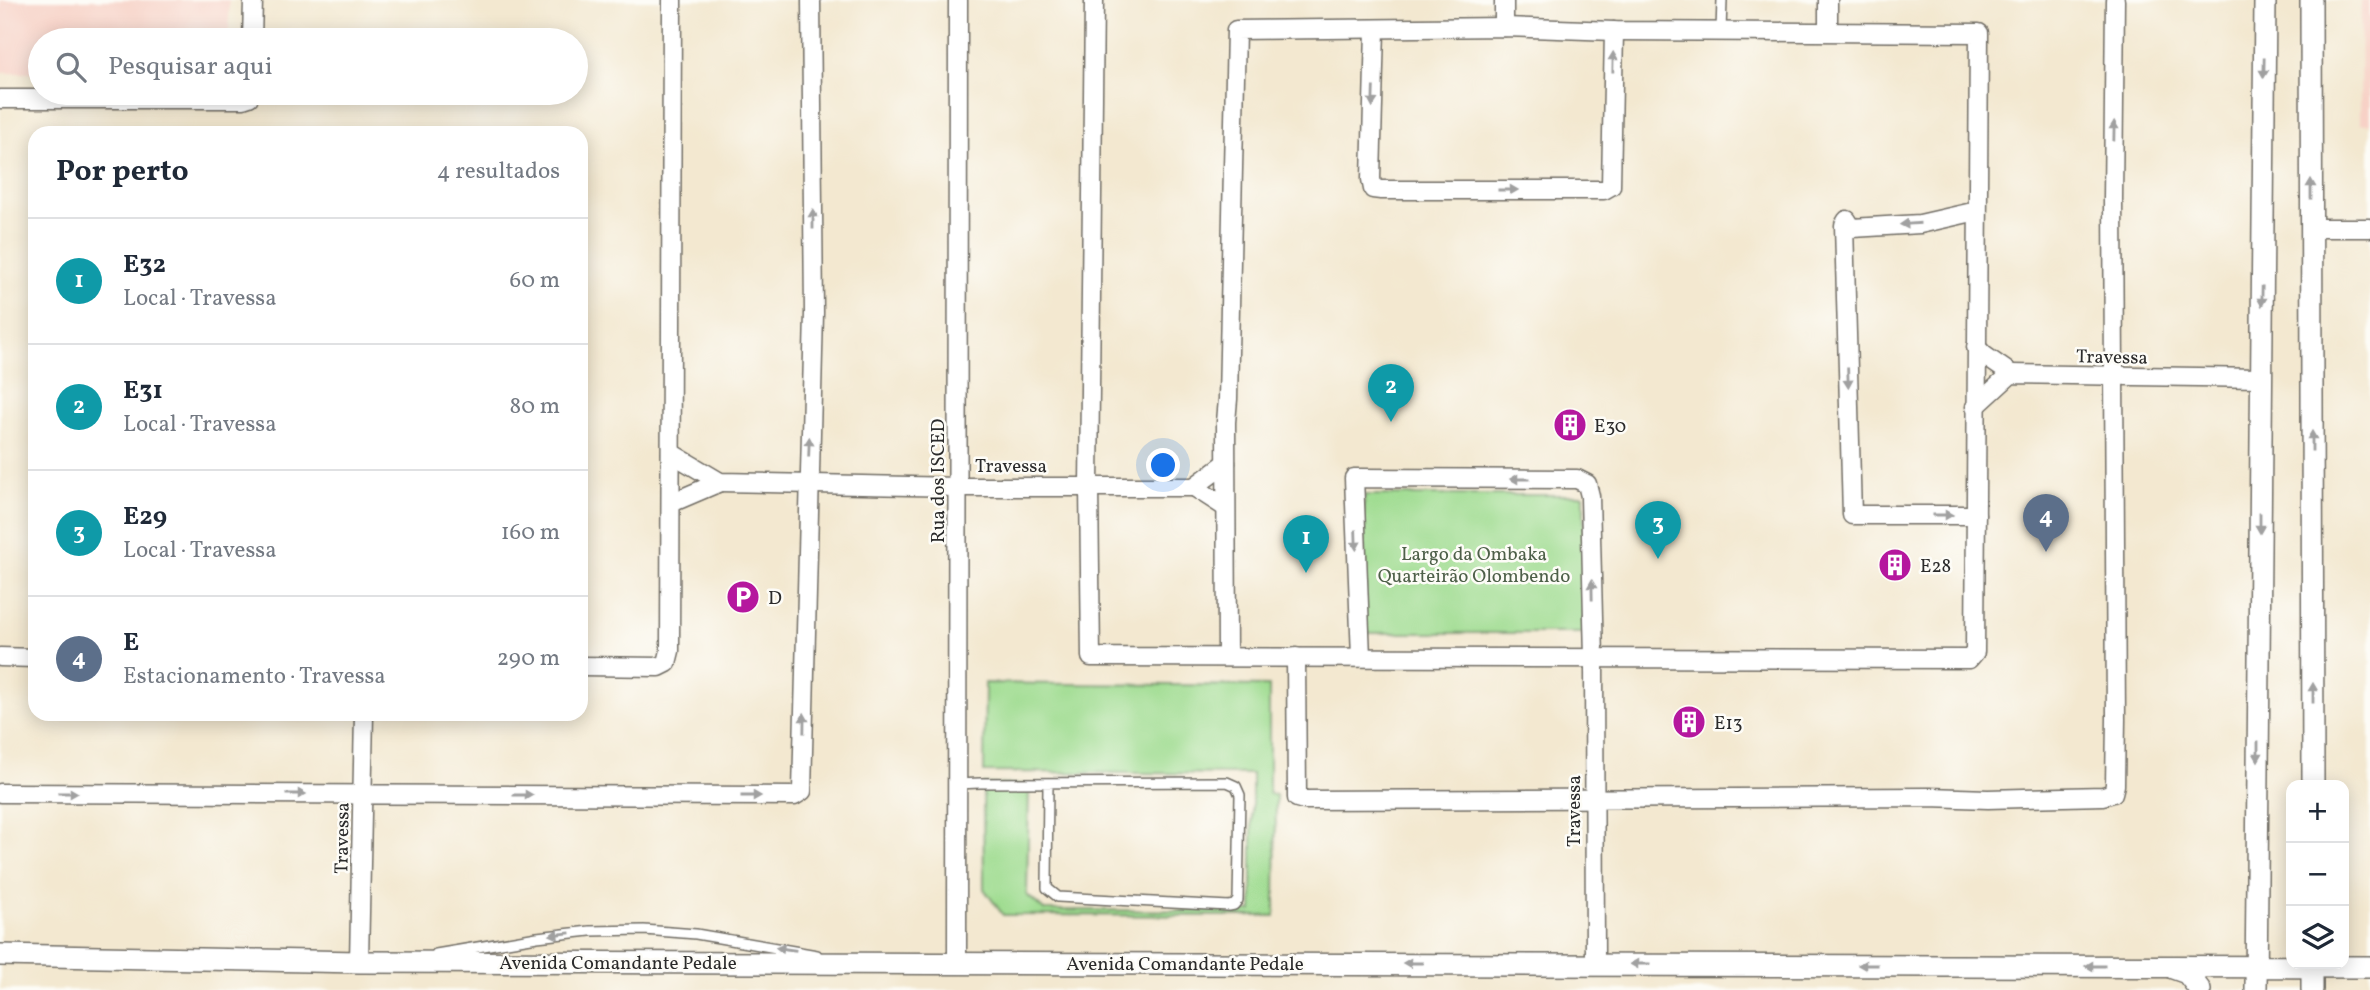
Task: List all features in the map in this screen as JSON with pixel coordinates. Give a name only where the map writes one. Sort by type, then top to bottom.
[{"type":"street","points":[[252,28],[253,0]]},
{"type":"street","points":[[588,666],[659,667],[667,663],[670,651],[672,0]]},
{"type":"street","points":[[0,793],[794,796],[802,791],[814,313],[811,0]]},
{"type":"street","name":"Rua dos ISCED","points":[[957,962],[958,0]]},
{"type":"street","points":[[1094,0],[1089,486],[1091,657],[1969,659],[1975,652],[1979,33],[1614,31],[1504,27],[1236,30],[1225,507],[1227,657]]},
{"type":"street","points":[[1504,0],[1504,27]]},
{"type":"street","points":[[1828,0],[1828,31]]},
{"type":"street","points":[[1296,657],[1297,798],[1988,799],[2104,796],[2113,793],[2116,719],[2113,377],[2115,0]]},
{"type":"street","points":[[2256,990],[2265,0]]},
{"type":"street","points":[[2311,0],[2313,780]]},
{"type":"street","points":[[1375,29],[1371,179],[1373,189],[1381,190],[1604,190],[1611,186],[1614,31]]},
{"type":"street","points":[[0,99],[28,99]]},
{"type":"street","points":[[1976,515],[1852,515],[1844,225],[1847,220],[1853,228],[1920,224],[1977,211]]},
{"type":"street","points":[[2311,228],[2370,228]]},
{"type":"street","points":[[1975,407],[2011,374],[1976,347]]},
{"type":"street","name":"Travessa","points":[[2011,374],[2261,379]]},
{"type":"street","name":"Travessa","points":[[671,453],[720,482],[958,487],[1194,487]]},
{"type":"street","points":[[1225,507],[1194,487],[1226,463]]},
{"type":"street","name":"Travessa","points":[[1361,657],[1354,478],[1577,479],[1587,484],[1590,496],[1594,658],[1595,963]]},
{"type":"street","points":[[671,503],[720,482]]},
{"type":"street","points":[[0,657],[28,658]]},
{"type":"street","name":"Travessa","points":[[359,962],[364,721]]},
{"type":"street","name":"Avenida Comandante Pedale","points":[[0,955],[359,962],[2286,966]]},
{"type":"street","name":"Avenida Comandante Pedale","points":[[2349,966],[2370,967]]},
{"type":"street","points":[[2164,967],[2187,973],[2200,990]]},
{"type":"street","points":[[2312,969],[2312,990]]},
{"type":"lane","points":[[1721,31],[1722,0]]},
{"type":"lane","points":[[957,784],[1048,783],[1227,782],[1236,786],[1240,795],[1238,900],[1229,906],[1053,895],[1047,888],[1048,783]]},
{"type":"lane","points":[[407,961],[456,949],[537,937],[590,931],[644,930],[696,934],[853,962]]},
{"type":"shaded area","points":[[0,0],[229,0],[229,28],[28,28],[28,73],[0,73]]},
{"type":"shaded area","points":[[2361,0],[2370,0],[2370,124],[2360,124]]},
{"type":"green space","name":"Largo da Ombaka Quarteirão Olombendo","points":[[1364,495],[1584,495],[1584,633],[1365,633]]},
{"type":"green space","points":[[985,683],[1269,686],[1269,794],[1276,795],[1275,916],[1003,915],[984,889],[983,784],[1029,785],[1027,895],[1044,910],[1252,911],[1252,774],[984,772]]},
{"type":"place","name":"E31","points":[[1391,422]]},
{"type":"place","name":"E30","points":[[1570,425]]},
{"type":"place","name":"E","points":[[2046,552]]},
{"type":"place","name":"E29","points":[[1658,559]]},
{"type":"place","name":"E28","points":[[1895,565]]},
{"type":"place","name":"E32","points":[[1306,573]]},
{"type":"place","name":"D","points":[[743,597]]},
{"type":"place","name":"E13","points":[[1689,722]]}]
